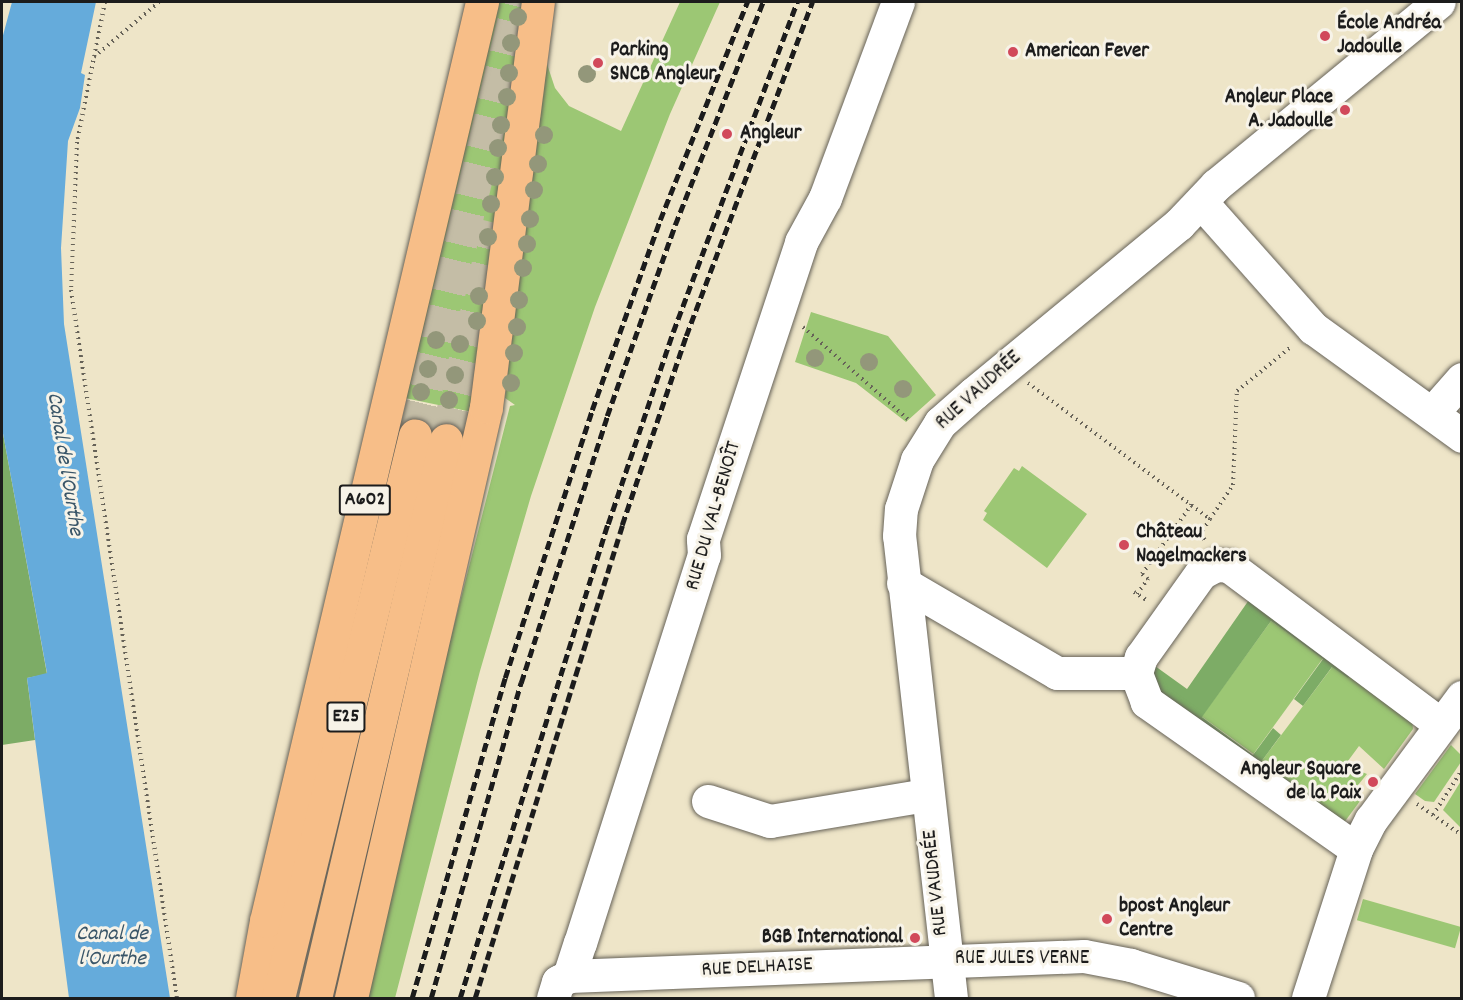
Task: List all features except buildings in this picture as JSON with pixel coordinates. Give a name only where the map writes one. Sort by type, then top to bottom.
[{"type":"highway","name":"A602","points":[[252,999],[266,921],[482,2]]},
{"type":"highway","points":[[351,999],[486,407],[538,2]]},
{"type":"highway","name":"E25","points":[[278,999],[430,437],[315,999]]},
{"type":"street","name":"RUE DU VAL-BENOÎT","points":[[561,987],[704,555],[703,539],[801,242],[825,198],[898,2]]},
{"type":"street","name":"RUE VAUDRÉE","points":[[951,999],[903,583],[901,509],[929,437],[1010,363],[1202,202],[1216,185],[1439,2]]},
{"type":"street","points":[[1202,202],[1313,328],[1433,412],[1461,436]]},
{"type":"street","points":[[1433,412],[1461,379]]},
{"type":"street","points":[[1356,849],[1147,702],[1136,673],[1141,657],[1201,573],[1216,565],[1229,566],[1440,724]]},
{"type":"street","points":[[903,583],[1058,673],[1136,673]]},
{"type":"street","points":[[1308,999],[1356,849],[1371,820],[1461,697]]},
{"type":"street","points":[[708,801],[770,821],[926,795]]},
{"type":"street","name":"RUE JULES VERNE","points":[[945,960],[1084,956],[1131,965],[1238,999]]},
{"type":"street","name":"RUE DELHAISE","points":[[561,987],[945,960]]},
{"type":"path","points":[[105,2],[77,142],[71,290],[177,999]]},
{"type":"path","points":[[93,58],[159,2]]},
{"type":"path","points":[[778,311],[806,329],[929,437]]},
{"type":"path","points":[[1216,565],[1201,533],[1233,485],[1237,391],[1313,328]]},
{"type":"path","points":[[1010,363],[1023,380],[1210,519]]},
{"type":"path","points":[[1144,598],[1136,593],[1148,579],[1142,574],[1192,504]]},
{"type":"path","points":[[1461,770],[1433,815],[1461,835]]},
{"type":"green space","points":[[492,2],[524,2],[472,412],[400,397]]},
{"type":"green space","points":[[680,2],[720,2],[670,114],[595,307],[531,496],[480,671],[395,998],[359,998],[510,406],[515,405],[505,398],[544,55],[555,88],[569,106],[621,131]]},
{"type":"green space","points":[[811,312],[888,336],[936,395],[906,422],[856,383],[795,362]]},
{"type":"green space","points":[[2,428],[47,674],[27,678],[35,740],[2,745]]},
{"type":"green space","points":[[1022,466],[1087,514],[1047,568],[983,520],[987,513],[984,511],[1014,468],[1019,471]]},
{"type":"green space","points":[[1251,597],[1352,672],[1348,678],[1332,667],[1303,706],[1294,699],[1323,659],[1271,621],[1202,717],[1253,755],[1273,728],[1281,735],[1258,766],[1155,690],[1153,674],[1155,666],[1187,689]]},
{"type":"green space","points":[[1271,621],[1323,659],[1253,754],[1202,716]]},
{"type":"green space","points":[[1333,666],[1352,672],[1412,721],[1413,729],[1384,769],[1359,746],[1345,765],[1367,774],[1354,790],[1363,797],[1343,824],[1258,766]]},
{"type":"green space","points":[[1451,745],[1461,755],[1461,762],[1434,802],[1425,801],[1415,794]]},
{"type":"green space","points":[[1461,781],[1461,828],[1443,810]]},
{"type":"green space","points":[[1363,899],[1461,927],[1455,948],[1357,920]]},
{"type":"water","name":"Canal de l'Ourthe","points":[[12,2],[96,2],[81,73],[85,75],[80,108],[68,141],[61,248],[64,324],[170,998],[69,998],[27,678],[47,673],[2,428],[2,39]]},
{"type":"tunnel","points":[[415,435],[518,2]]},
{"type":"tunnel","points":[[446,440],[498,223]]},
{"type":"railway","points":[[412,998],[505,678],[592,410],[660,220],[747,2]]},
{"type":"railway","points":[[431,998],[521,683],[607,416],[675,225],[763,2]]},
{"type":"railway","points":[[460,998],[608,524],[673,332],[797,2]]},
{"type":"railway","points":[[475,998],[622,525],[686,336],[812,2]]},
{"type":"place","name":"École Andréa Jadoulle","points":[[1325,36]]},
{"type":"place","name":"American Fever","points":[[1013,52]]},
{"type":"place","name":"Parking SNCB Angleur","points":[[598,63]]},
{"type":"place","name":"Angleur Place A. Jadoulle","points":[[1345,110]]},
{"type":"place","name":"Angleur","points":[[727,134]]},
{"type":"place","name":"Château Nagelmackers","points":[[1124,545]]},
{"type":"place","name":"Angleur Square de la Paix","points":[[1373,782]]},
{"type":"place","name":"bpost Angleur Centre","points":[[1107,919]]},
{"type":"place","name":"BGB International","points":[[915,938]]}]
